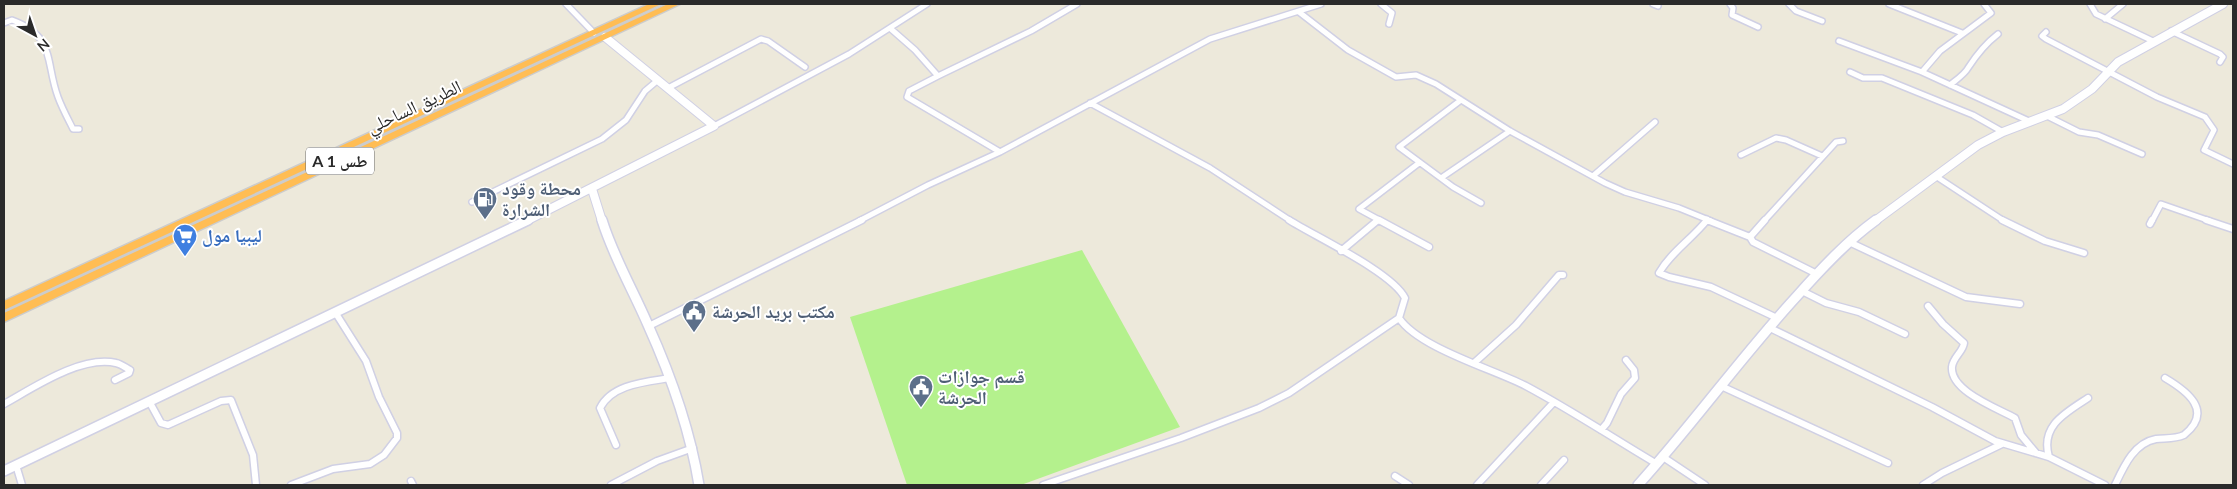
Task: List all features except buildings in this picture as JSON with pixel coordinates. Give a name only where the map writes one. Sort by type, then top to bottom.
[{"type":"highway","name":"الطريق الساحلي","points":[[4,306],[656,4]]},
{"type":"highway","name":"الطريق الساحلي","points":[[4,318],[675,4]]},
{"type":"street","points":[[566,4],[594,33]]},
{"type":"street","points":[[4,471],[592,189],[812,76],[891,29],[927,4]]},
{"type":"street","points":[[1000,152],[907,97],[909,91],[1006,44],[1077,4]]},
{"type":"street","points":[[649,326],[811,246],[928,185],[1000,152],[1210,39],[1244,26],[1299,12],[1321,4]]},
{"type":"street","points":[[1381,4],[1392,13],[1389,24]]},
{"type":"street","points":[[1730,4],[1734,8],[1732,16],[1758,27]]},
{"type":"street","points":[[1790,4],[1797,11],[1822,21]]},
{"type":"street","points":[[1889,4],[1962,33]]},
{"type":"street","points":[[1922,72],[1940,51],[1991,13],[1984,4]]},
{"type":"street","points":[[2090,4],[2094,12],[2153,41]]},
{"type":"street","points":[[2106,19],[2123,4]]},
{"type":"street","points":[[1638,485],[1660,461],[1768,327],[1817,274],[1869,225],[1978,145],[2003,132],[2062,109],[2081,97],[2118,62],[2171,31],[2223,4]]},
{"type":"street","points":[[1299,12],[1348,50],[1396,77],[1416,75],[1436,84],[1510,131],[1624,192],[1679,208],[1708,219],[1750,237],[1753,242],[1817,274]]},
{"type":"street","points":[[4,22],[12,20],[26,25],[45,43],[58,96],[69,123],[73,129],[79,129]]},
{"type":"street","points":[[891,29],[915,50],[938,76]]},
{"type":"street","points":[[2171,31],[2220,54],[2223,57],[2220,62]]},
{"type":"street","points":[[2046,32],[2042,36],[2046,40],[2157,97],[2208,120],[2214,130],[2204,150],[2212,156],[2233,164]]},
{"type":"street","points":[[1950,85],[1968,69],[1970,63],[1984,45],[1998,34]]},
{"type":"street","points":[[605,37],[714,126]]},
{"type":"street","points":[[668,88],[761,39],[768,41],[805,67]]},
{"type":"street","points":[[1839,41],[1922,72],[2031,122]]},
{"type":"street","points":[[1850,72],[1863,78],[1882,78],[1973,115],[2003,132]]},
{"type":"street","points":[[472,202],[546,168],[617,129],[629,116],[649,85],[658,80]]},
{"type":"street","points":[[1461,100],[1400,146],[1419,163],[1453,187],[1481,203]]},
{"type":"street","points":[[1043,485],[1181,438],[1259,408],[1289,393],[1399,318],[1405,298],[1399,288],[1366,264],[1314,236],[1210,168],[1090,103]]},
{"type":"street","points":[[2047,116],[2079,132],[2098,135],[2142,154]]},
{"type":"street","points":[[1593,176],[1655,122]]},
{"type":"street","points":[[1442,178],[1510,131]]},
{"type":"street","points":[[1741,155],[1776,138],[1786,140],[1822,156]]},
{"type":"street","points":[[1750,237],[1822,156],[1836,142],[1843,141]]},
{"type":"street","points":[[1419,163],[1359,208],[1429,247]]},
{"type":"street","points":[[1936,177],[2034,237],[2063,249],[2084,253]]},
{"type":"street","points":[[592,189],[608,240],[649,326],[670,378],[693,448],[698,485]]},
{"type":"street","points":[[2150,224],[2162,204],[2233,229]]},
{"type":"street","points":[[1708,219],[1697,234],[1666,261],[1659,273],[1668,277],[1700,283],[1722,291],[1777,318]]},
{"type":"street","points":[[1341,251],[1378,220]]},
{"type":"street","points":[[1849,242],[1974,300],[2000,300],[2020,304]]},
{"type":"street","points":[[1474,363],[1516,324],[1560,275],[1563,275]]},
{"type":"street","points":[[1802,291],[1826,303],[1859,312],[1905,334]]},
{"type":"street","points":[[1928,306],[1943,324],[1964,343],[1952,365],[1954,380],[1964,390],[2015,418],[2021,435],[2036,453]]},
{"type":"street","points":[[291,485],[333,469],[352,468],[370,464],[384,455],[397,438],[397,433],[379,397],[366,361],[356,342],[334,312]]},
{"type":"street","points":[[1399,318],[1410,330],[1453,354],[1497,371],[1600,430],[1705,485]]},
{"type":"street","points":[[1768,327],[2002,444],[2049,457],[2105,485]]},
{"type":"street","points":[[1600,430],[1610,418],[1621,394],[1635,378],[1634,370],[1626,360]]},
{"type":"street","points":[[4,404],[60,374],[98,362],[117,363],[130,370],[129,373],[115,380]]},
{"type":"street","points":[[616,445],[600,408],[601,402],[614,392],[624,388],[670,378]]},
{"type":"street","points":[[2115,485],[2135,450],[2147,442],[2184,436],[2192,427],[2197,415],[2195,400],[2186,391],[2165,378]]},
{"type":"street","points":[[1721,386],[1888,463]]},
{"type":"street","points":[[2049,457],[2045,444],[2052,428],[2068,411],[2088,398]]},
{"type":"street","points":[[149,401],[161,423],[168,425],[221,401],[231,400],[253,455],[256,485]]},
{"type":"street","points":[[1477,485],[1554,402]]},
{"type":"street","points":[[1923,485],[1944,470],[1989,452],[2002,444]]},
{"type":"street","points":[[611,485],[657,461],[693,448]]},
{"type":"street","points":[[1541,485],[1564,460]]},
{"type":"street","points":[[16,465],[22,485]]},
{"type":"street","points":[[1395,476],[1408,485]]},
{"type":"green space","points":[[1082,250],[1180,427],[1021,485],[907,485],[850,317]]},
{"type":"place","name":"محطة وقود الشرارة","points":[[485,220]]},
{"type":"place","name":"ليبيا مول","points":[[185,257]]},
{"type":"place","name":"مكتب بريد الحرشة","points":[[694,333]]},
{"type":"place","name":"قسم جوازات الحرشة","points":[[921,408]]}]
